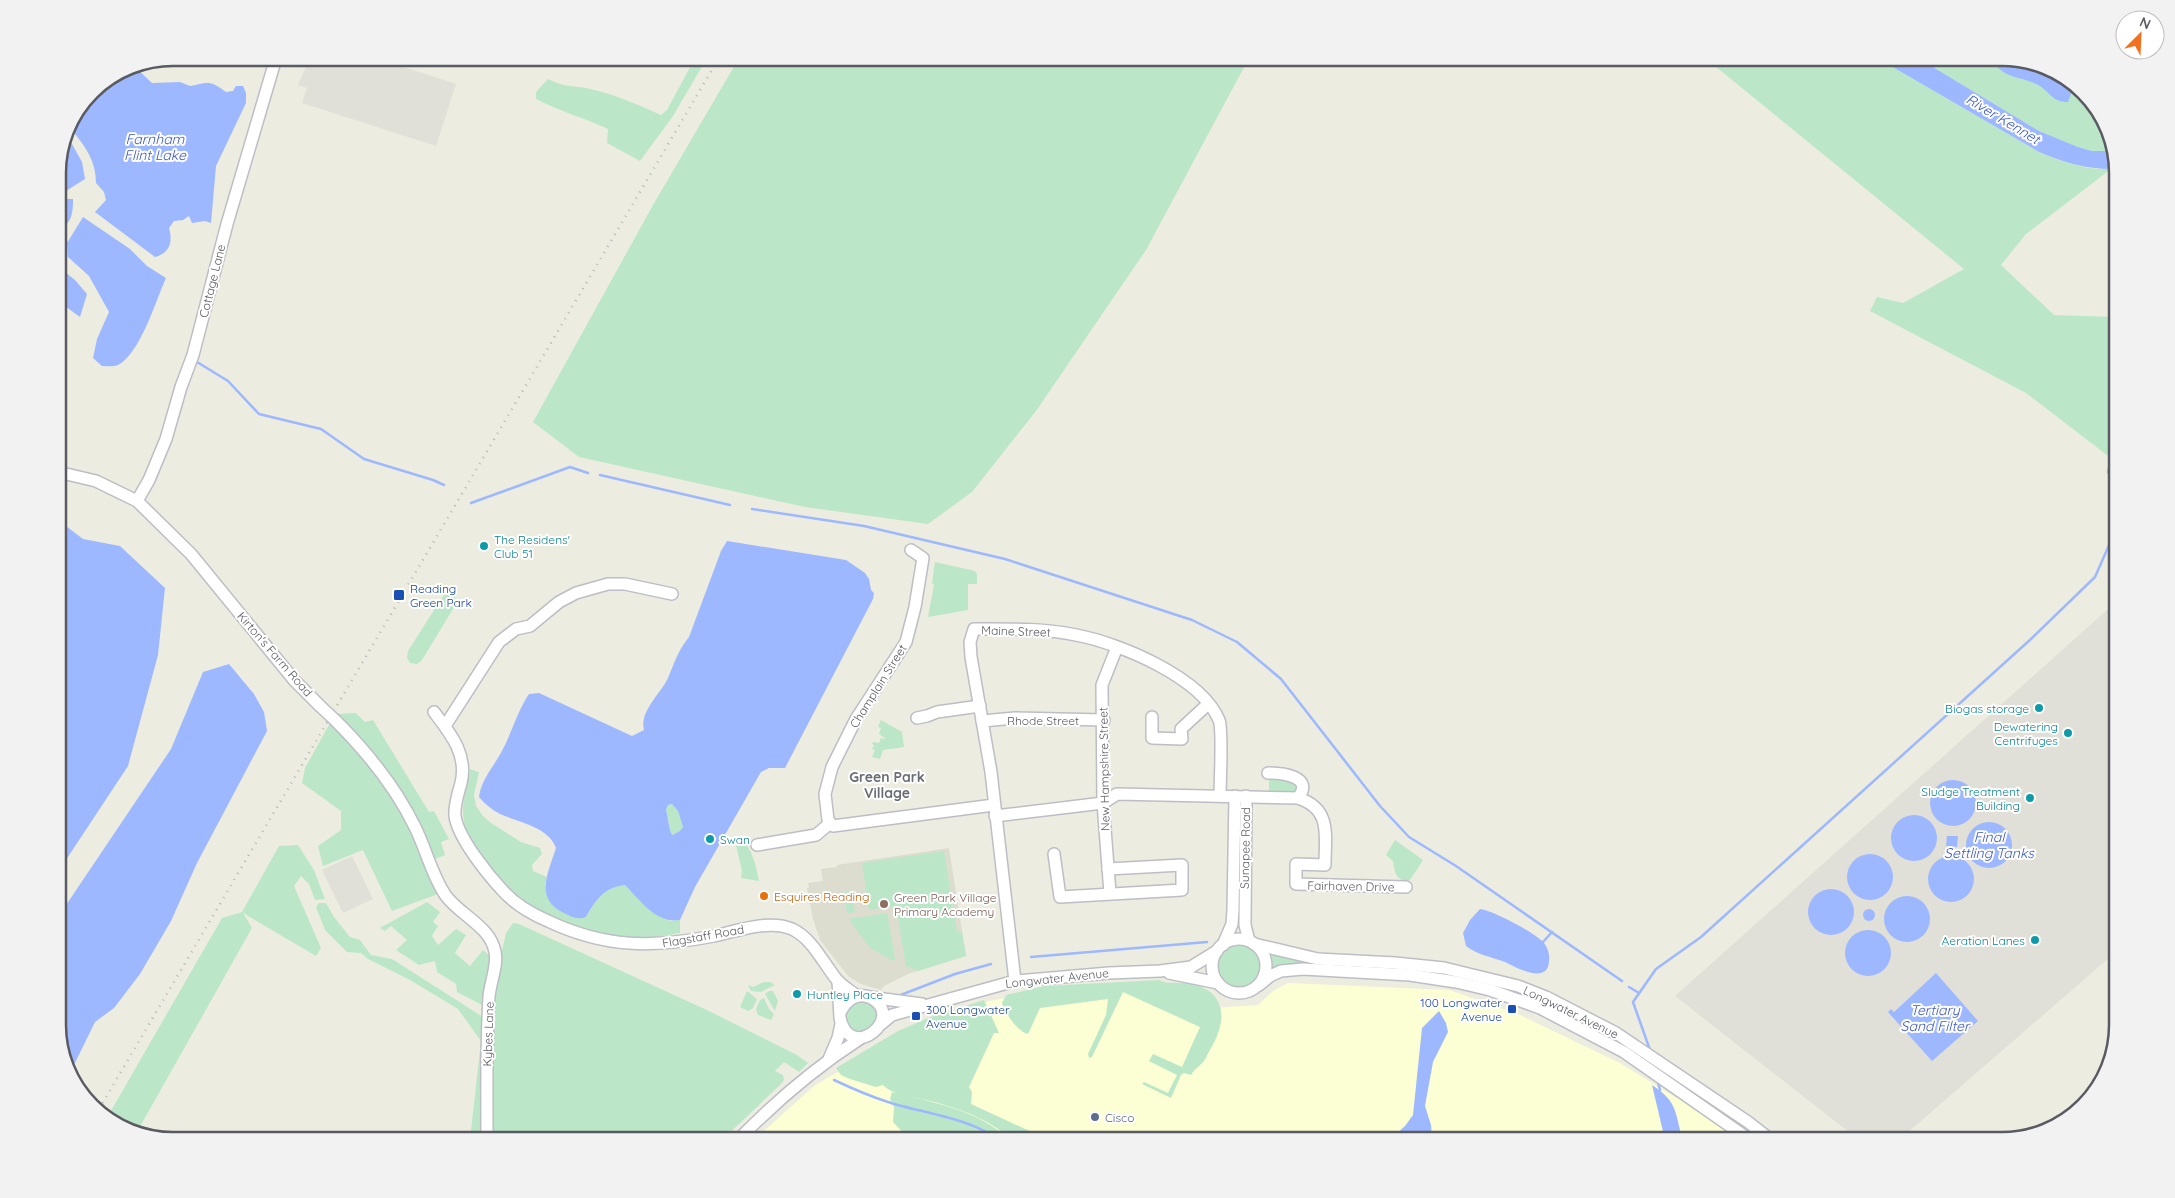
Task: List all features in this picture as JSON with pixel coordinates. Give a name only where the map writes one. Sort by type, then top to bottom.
[{"type":"street","name":"Cottage Lane","points":[[137,501],[149,480],[166,439],[194,355],[227,224],[274,66]]},
{"type":"street","name":"Kirton's Farm Road","points":[[66,474],[96,482],[137,501],[191,554],[294,680],[380,767],[416,828],[448,897],[483,931]]},
{"type":"street","name":"Champlain Street","points":[[830,824],[825,794],[832,767],[856,719],[900,653],[910,631],[923,558],[911,550]]},
{"type":"street","points":[[445,726],[499,642],[516,629],[530,626],[559,602],[576,592],[608,584],[625,584],[672,594]]},
{"type":"street","name":"Maine Street","points":[[1015,981],[991,772],[970,642],[974,629],[1045,630],[1077,635],[1117,648],[1167,670],[1186,682],[1208,704],[1220,721],[1220,796]]},
{"type":"street","name":"New Hampshire Street","points":[[1110,893],[1103,803],[1104,720],[1102,686],[1117,648]]},
{"type":"street","points":[[1152,717],[1152,738],[1182,739],[1181,729],[1208,704]]},
{"type":"street","points":[[917,718],[937,712],[980,706]]},
{"type":"street","name":"Flagstaff Road","points":[[434,712],[460,750],[462,758],[463,773],[456,802],[455,816],[461,834],[504,892],[526,910],[559,926],[594,939],[637,945],[677,942],[755,927],[777,926],[786,928],[804,937],[838,981],[863,997]]},
{"type":"street","name":"Rhode Street","points":[[982,721],[1015,718],[1104,720]]},
{"type":"street","points":[[1268,772],[1288,773],[1295,776],[1302,789],[1298,798]]},
{"type":"street","name":"Fairhaven Drive","points":[[994,810],[1103,803],[1117,794],[1298,798],[1312,803],[1322,814],[1324,865],[1296,864],[1296,884],[1406,887]]},
{"type":"street","name":"Sunapee Road","points":[[1241,796],[1245,925],[1252,942]]},
{"type":"street","name":"Sunapee Road","points":[[1220,948],[1232,924],[1241,796]]},
{"type":"street","points":[[757,845],[816,836],[830,824],[839,826],[994,810]]},
{"type":"street","points":[[1054,854],[1060,897],[1182,890],[1182,865],[1108,869]]},
{"type":"street","name":"Kybes Lane","points":[[483,931],[491,940],[496,953],[489,994],[486,1062],[488,1132]]},
{"type":"street","points":[[1236,940],[1252,942],[1264,954],[1267,966],[1264,976],[1258,985],[1249,992],[1236,993],[1218,983],[1213,974],[1212,965],[1220,948],[1236,940]]},
{"type":"street","name":"Longwater Avenue","points":[[1252,942],[1318,959],[1412,964],[1493,978],[1546,996],[1630,1042],[1662,1066],[1761,1132]]},
{"type":"street","name":"Longwater Avenue","points":[[881,1024],[892,1015],[1015,981],[1109,973],[1160,971],[1191,967],[1220,948]]},
{"type":"street","name":"Longwater Avenue","points":[[1258,985],[1270,976],[1289,969],[1394,974],[1456,982],[1490,990],[1540,1008],[1617,1048],[1739,1132]]},
{"type":"street","name":"Longwater Avenue","points":[[1160,971],[1218,983]]},
{"type":"street","points":[[838,981],[841,1019],[848,1034],[861,1038]]},
{"type":"street","points":[[746,1132],[782,1098],[828,1059],[861,1038],[872,1034],[881,1024],[882,1014],[879,1007],[863,997],[846,1002],[838,1038],[828,1059]]},
{"type":"street","name":"Longwater Avenue","points":[[863,997],[927,1004]]},
{"type":"shaded area","points":[[303,66],[401,66],[456,84],[436,146],[302,103],[307,88],[298,85],[306,67]]},
{"type":"shaded area","points":[[691,66],[702,66],[673,116],[640,161],[607,143],[608,129],[536,99],[536,92],[548,79],[562,84],[605,93],[661,115],[667,110]]},
{"type":"shaded area","points":[[734,66],[1245,66],[1146,250],[1036,411],[972,492],[928,524],[805,507],[579,457],[533,422],[653,205]]},
{"type":"shaded area","points":[[1715,66],[1891,66],[2039,152],[2074,165],[2109,169],[2026,234],[2001,265],[2054,315],[2109,317],[2109,457],[2026,393],[1870,311],[1877,297],[1903,303],[1964,269]]},
{"type":"shaded area","points":[[1931,66],[2016,67],[2049,77],[2072,93],[2091,114],[2098,126],[2107,151],[2092,151],[2078,147],[2039,131]]},
{"type":"shaded area","points":[[935,562],[975,571],[977,574],[977,584],[968,584],[968,610],[928,617],[934,585],[932,583]]},
{"type":"shaded area","points":[[448,594],[455,597],[456,604],[422,660],[417,664],[410,663],[407,658],[408,651],[443,596]]},
{"type":"shaded area","points":[[2109,608],[2109,958],[1908,1132],[1849,1132],[1675,996]]},
{"type":"shaded area","points":[[356,713],[365,722],[373,720],[429,812],[434,811],[449,839],[441,842],[445,855],[428,862],[438,894],[392,911],[363,850],[323,866],[318,846],[341,830],[341,811],[302,783],[305,768],[335,714]]},
{"type":"shaded area","points":[[881,720],[902,732],[904,747],[883,750],[880,759],[872,757],[875,750],[872,749],[874,745],[872,744],[873,742],[879,743],[881,738],[885,738],[879,734],[881,728],[878,727]]},
{"type":"shaded area","points":[[470,769],[479,772],[474,795],[476,806],[483,816],[521,842],[540,848],[542,854],[532,865],[533,871],[547,877],[545,885],[586,917],[601,896],[611,889],[625,885],[670,921],[680,920],[680,933],[645,938],[629,938],[597,933],[565,923],[515,896],[480,854],[467,833],[463,808]]},
{"type":"shaded area","points":[[1269,774],[1291,775],[1300,791],[1269,791]]},
{"type":"shaded area","points":[[673,804],[678,811],[683,827],[680,831],[671,835],[666,810],[668,805]]},
{"type":"shaded area","points":[[1395,840],[1423,860],[1410,880],[1402,880],[1397,876],[1393,861],[1386,855]]},
{"type":"shaded area","points":[[742,841],[749,848],[759,881],[741,878],[742,871],[736,845]]},
{"type":"shaded area","points":[[298,845],[314,870],[325,899],[315,900],[309,884],[301,876],[294,886],[321,948],[316,956],[243,913],[252,928],[140,1126],[114,1114],[111,1111],[222,918],[242,912],[279,846]]},
{"type":"shaded area","name":"Green Park Village Primary Academy","points":[[949,848],[966,956],[908,974],[884,986],[881,990],[861,984],[848,976],[820,940],[813,919],[807,888],[809,888],[808,883],[823,881],[821,869],[837,867],[837,865]]},
{"type":"shaded area","points":[[944,851],[957,932],[962,932],[966,956],[918,971],[906,966],[896,906],[869,910],[862,863]]},
{"type":"shaded area","points":[[352,856],[373,899],[343,913],[322,870]]},
{"type":"shaded area","points":[[851,891],[855,912],[847,914],[844,892]]},
{"type":"shaded area","points":[[427,902],[440,912],[433,922],[438,926],[432,936],[438,945],[456,929],[466,935],[455,953],[470,966],[483,950],[499,964],[506,933],[513,923],[519,924],[709,1011],[797,1055],[808,1063],[799,1072],[784,1062],[775,1071],[783,1075],[784,1080],[781,1084],[730,1132],[471,1132],[481,1041],[458,1009],[410,980],[368,959],[361,953],[347,952],[325,930],[316,907],[319,903],[326,903],[334,917],[350,937],[360,940],[371,955],[392,959],[483,1017],[484,1006],[457,992],[456,984],[437,972],[435,961],[419,965],[396,950],[407,940],[391,926],[385,931],[380,928]]},
{"type":"shaded area","points":[[887,913],[895,959],[893,961],[869,947],[849,919]]},
{"type":"shaded area","points":[[1239,944],[1251,948],[1257,954],[1261,966],[1257,978],[1251,984],[1239,988],[1227,984],[1221,978],[1217,966],[1221,954],[1227,948]]},
{"type":"shaded area","points":[[1272,954],[1318,964],[1435,970],[1541,997],[1539,1002],[1513,993],[1297,964],[1280,967],[1273,971]]},
{"type":"shaded area","points":[[1159,980],[1167,983],[1189,983],[1204,988],[1218,1001],[1221,1009],[1220,1028],[1205,1059],[1191,1075],[1184,1073],[1181,1075],[1171,1098],[1142,1084],[1144,1082],[1168,1093],[1177,1075],[1149,1061],[1153,1054],[1182,1067],[1200,1027],[1123,992],[1092,1057],[1089,1058],[1088,1054],[1106,1015],[1108,999],[1040,1008],[1028,1034],[1020,1030],[1012,1021],[1002,1003],[1006,995],[1045,986]]},
{"type":"shaded area","points":[[764,982],[770,982],[775,985],[761,992],[751,991],[748,985],[753,987]]},
{"type":"shaded area","points":[[1288,983],[1449,990],[1518,1014],[1620,1063],[1731,1132],[763,1132],[814,1086],[900,1035],[981,1003],[1027,993],[1186,990],[1214,1008],[1258,1005],[1273,991]]},
{"type":"shaded area","points":[[747,991],[757,999],[753,1008],[748,1011],[740,1007]]},
{"type":"shaded area","points":[[773,991],[778,1001],[775,1011],[765,994]]},
{"type":"shaded area","points":[[764,998],[769,1009],[774,1014],[771,1020],[758,1015],[756,1009],[760,1000]]},
{"type":"shaded area","points":[[862,1000],[868,1001],[873,1005],[877,1010],[877,1022],[873,1027],[868,1031],[862,1032],[856,1031],[851,1027],[847,1022],[846,1016],[847,1010],[851,1005],[856,1001]]},
{"type":"shaded area","points":[[984,1000],[999,1033],[994,1033],[969,1087],[972,1092],[971,1104],[1032,1132],[1002,1132],[973,1115],[941,1104],[893,1092],[883,1085],[876,1087],[850,1079],[841,1075],[836,1068],[898,1031],[928,1018]]},
{"type":"shaded area","points":[[892,1092],[954,1108],[984,1121],[999,1132],[902,1132],[893,1122],[894,1107],[890,1099]]},
{"type":"water","name":"River Kennet","points":[[1891,66],[1931,66],[2039,131],[2078,147],[2092,151],[2107,151],[2109,169],[2077,165],[2039,152]]},
{"type":"water","points":[[1997,66],[2016,67],[2049,77],[2069,91],[2071,94],[2068,102],[2062,102],[2038,85],[2009,75]]},
{"type":"water","name":"Farnham Flint Lake","points":[[140,72],[152,83],[180,82],[190,86],[209,83],[216,85],[226,92],[233,91],[236,86],[243,86],[246,93],[246,103],[216,166],[211,223],[205,221],[192,223],[189,216],[183,220],[174,221],[169,228],[171,238],[167,250],[155,257],[95,212],[106,200],[104,192],[96,183],[94,166],[88,152],[74,133],[88,108],[108,88],[126,77]]},
{"type":"water","points":[[71,142],[82,162],[85,179],[66,192],[66,166]]},
{"type":"water","points":[[66,199],[73,199],[72,213],[66,225]]},
{"type":"water","points":[[83,217],[130,249],[147,266],[166,278],[140,338],[126,359],[116,366],[102,366],[93,358],[97,339],[109,312],[89,276],[68,257],[67,243]]},
{"type":"water","points":[[66,273],[87,294],[80,317],[66,307]]},
{"type":"water","points":[[66,526],[83,539],[120,546],[165,588],[158,655],[128,766],[66,860]]},
{"type":"water","points":[[727,541],[846,560],[865,573],[869,579],[871,590],[874,593],[873,599],[785,768],[769,768],[761,772],[695,887],[680,920],[671,920],[656,915],[625,885],[611,889],[601,896],[586,917],[572,917],[555,907],[546,893],[547,876],[556,848],[552,841],[540,830],[500,814],[488,806],[479,797],[482,785],[502,751],[529,694],[539,693],[632,736],[644,730],[645,716],[651,703],[665,684],[679,652],[689,637],[721,551]],"holes":[[[672,804],[678,811],[683,827],[672,835],[666,810],[668,805]]]},
{"type":"water","points":[[229,664],[254,694],[264,712],[267,731],[197,863],[171,921],[140,974],[114,1008],[95,1022],[74,1065],[66,1032],[66,905],[171,749],[203,672]]},
{"type":"water","name":"Final Settling Tanks","points":[[1953,780],[1966,784],[1972,790],[1976,803],[1972,816],[1966,822],[1953,826],[1940,822],[1934,816],[1930,803],[1934,790],[1940,784]]},
{"type":"water","name":"Final Settling Tanks","points":[[1914,815],[1927,819],[1933,825],[1937,838],[1933,851],[1927,857],[1914,861],[1901,857],[1895,851],[1891,838],[1895,825],[1901,819]]},
{"type":"water","name":"Final Settling Tanks","points":[[1989,822],[2002,826],[2008,832],[2012,845],[2008,858],[2002,864],[1989,868],[1976,864],[1970,858],[1966,845],[1970,832],[1976,826]]},
{"type":"water","points":[[1947,836],[1958,836],[1957,847],[1946,846]]},
{"type":"water","points":[[1870,854],[1883,858],[1889,864],[1893,877],[1889,890],[1883,896],[1870,900],[1857,896],[1851,890],[1847,877],[1851,864],[1857,858]]},
{"type":"water","name":"Final Settling Tanks","points":[[1951,856],[1964,860],[1970,866],[1974,879],[1970,892],[1964,898],[1951,902],[1938,898],[1932,892],[1928,879],[1932,866],[1938,860]]},
{"type":"water","points":[[1831,889],[1844,893],[1850,899],[1854,912],[1850,925],[1844,931],[1831,935],[1818,931],[1812,925],[1808,912],[1812,899],[1818,893]]},
{"type":"water","points":[[1907,896],[1920,900],[1926,906],[1930,919],[1926,932],[1920,938],[1907,942],[1894,938],[1888,932],[1884,919],[1888,906],[1894,900]]},
{"type":"water","points":[[1480,909],[1486,910],[1523,928],[1539,939],[1545,945],[1548,952],[1547,968],[1543,972],[1531,973],[1480,954],[1466,946],[1463,933],[1470,920]]},
{"type":"water","points":[[1869,909],[1875,915],[1869,921],[1863,915]]},
{"type":"water","points":[[1868,930],[1881,934],[1887,940],[1891,953],[1887,966],[1881,972],[1868,976],[1855,972],[1849,966],[1845,953],[1849,940],[1855,934]]},
{"type":"water","name":"Tertiary Sand Filter","points":[[1936,973],[1978,1021],[1932,1061],[1888,1012],[1891,1009],[1894,1012]]},
{"type":"water","points":[[1439,1011],[1446,1023],[1448,1032],[1433,1062],[1425,1106],[1431,1132],[1399,1132],[1413,1115],[1422,1028]]},
{"type":"water","points":[[1652,1085],[1660,1090],[1670,1101],[1675,1111],[1680,1132],[1663,1132]]},
{"type":"waterway","points":[[197,362],[228,381],[259,414],[321,429],[364,459],[444,485]]},
{"type":"waterway","points":[[471,503],[570,467],[588,473]]},
{"type":"waterway","points":[[600,475],[730,505]]},
{"type":"waterway","points":[[752,509],[864,526],[1005,559],[1192,620],[1237,642],[1281,679],[1380,806],[1409,837],[1456,866],[1622,981]]},
{"type":"waterway","points":[[1650,1050],[1633,1002],[1656,969],[1701,937],[2031,639],[2095,577],[2109,545]]},
{"type":"waterway","points":[[1543,942],[1552,932]]},
{"type":"waterway","points":[[1031,957],[1207,942]]},
{"type":"waterway","points":[[898,996],[955,974],[991,964]]},
{"type":"waterway","points":[[1629,987],[1639,993]]},
{"type":"waterway","points":[[1657,1079],[1660,1090]]},
{"type":"waterway","points":[[834,1080],[888,1102],[961,1121],[985,1132]]},
{"type":"railway","points":[[102,1104],[714,66]]},
{"type":"place","name":"The Residens' Club 51","points":[[484,546]]},
{"type":"place","name":"Reading Green Park","points":[[399,595]]},
{"type":"place","name":"Biogas storage","points":[[2039,708]]},
{"type":"place","name":"Dewatering Centrifuges","points":[[2068,733]]},
{"type":"place","name":"Sludge Treatment Building","points":[[2030,798]]},
{"type":"place","name":"Swan","points":[[710,839]]},
{"type":"place","name":"Esquires Reading","points":[[764,896]]},
{"type":"place","name":"Green Park Village Primary Academy","points":[[884,904]]},
{"type":"place","name":"Aeration Lanes","points":[[2035,940]]},
{"type":"place","name":"Huntley Place","points":[[797,994]]},
{"type":"place","name":"100 Longwater Avenue","points":[[1512,1009]]},
{"type":"place","name":"300 Longwater Avenue","points":[[916,1016]]},
{"type":"place","name":"Cisco","points":[[1095,1117]]},
{"type":"district","name":"Green Park Village","points":[[887,786]]}]
